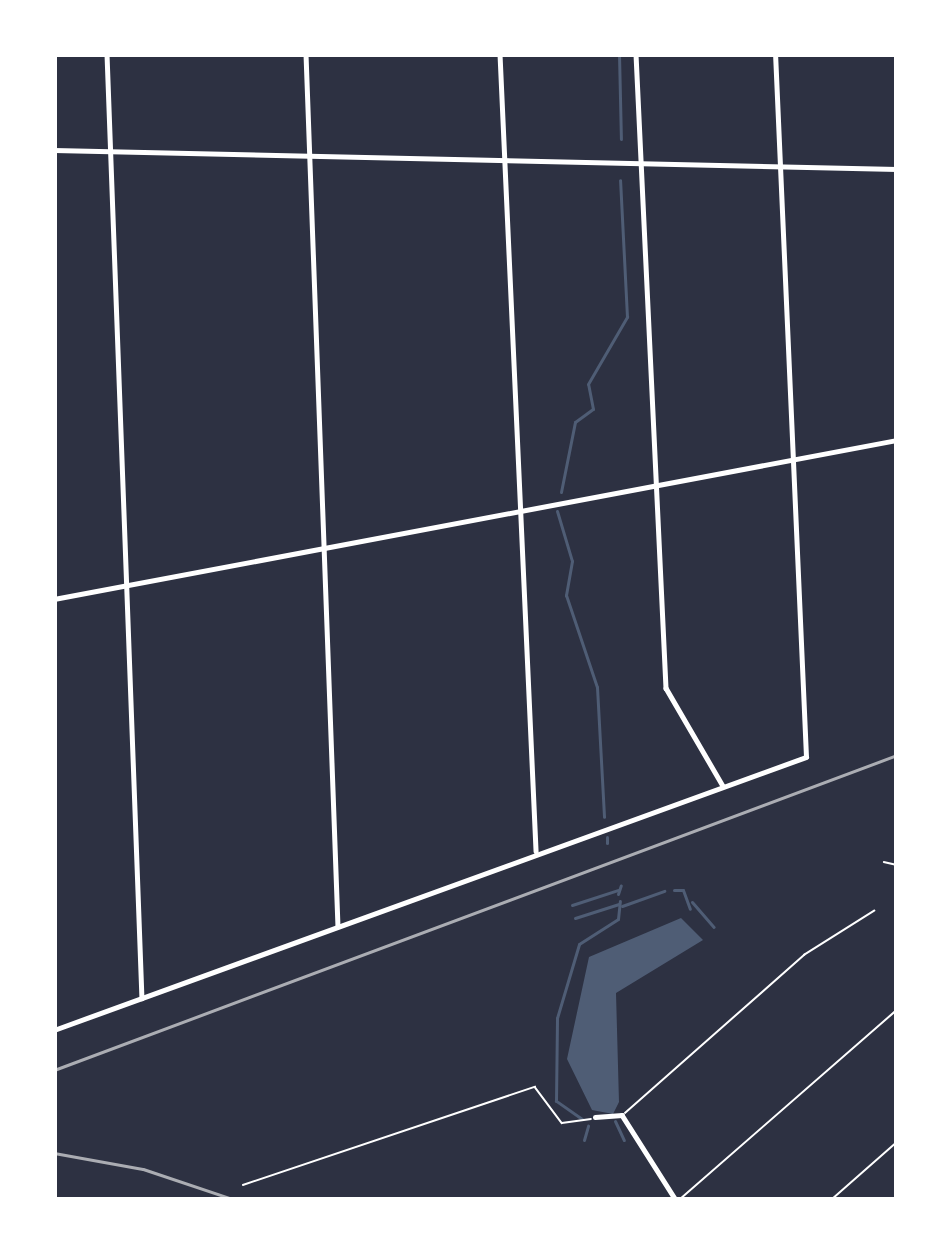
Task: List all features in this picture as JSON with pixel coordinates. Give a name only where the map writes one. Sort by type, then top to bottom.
[{"type":"street","points":[[107,54],[142,998]]},
{"type":"street","points":[[306,54],[338,926]]},
{"type":"street","points":[[500,54],[516,512],[536,853]]},
{"type":"street","points":[[636,54],[666,688],[724,786]]},
{"type":"street","points":[[54,1030],[806,757],[776,54]]},
{"type":"street","points":[[54,150],[897,169]]},
{"type":"street","points":[[54,599],[897,440]]},
{"type":"street","points":[[595,1117],[622,1115],[678,1200]]},
{"type":"lane","points":[[622,1115],[804,955],[874,911]]},
{"type":"lane","points":[[678,1200],[897,1010]]},
{"type":"lane","points":[[243,1185],[536,1087],[562,1123],[595,1117]]},
{"type":"lane","points":[[831,1200],[897,1142]]},
{"type":"path","points":[[884,862],[897,865]]},
{"type":"water","points":[[681,918],[703,940],[616,993],[619,1102],[613,1114],[592,1110],[567,1059],[589,957]]},
{"type":"waterway","points":[[619,54],[621,139]]},
{"type":"waterway","points":[[561,492],[575,422],[593,409],[588,384],[627,317],[620,180]]},
{"type":"waterway","points":[[557,511],[572,561],[566,595],[597,687],[604,817]]},
{"type":"waterway","points":[[607,837],[607,843]]},
{"type":"waterway","points":[[618,894],[621,885]]},
{"type":"waterway","points":[[572,905],[618,890]]},
{"type":"waterway","points":[[674,890],[683,890],[690,909]]},
{"type":"waterway","points":[[622,906],[664,891]]},
{"type":"waterway","points":[[582,1119],[556,1101],[557,1018],[579,944],[618,919],[620,901]]},
{"type":"waterway","points":[[692,902],[714,927]]},
{"type":"waterway","points":[[575,918],[619,904]]},
{"type":"waterway","points":[[615,1121],[624,1140]]},
{"type":"waterway","points":[[584,1140],[588,1126]]},
{"type":"railway","points":[[54,1070],[897,755]]},
{"type":"railway","points":[[54,1153],[143,1169],[235,1200]]}]
